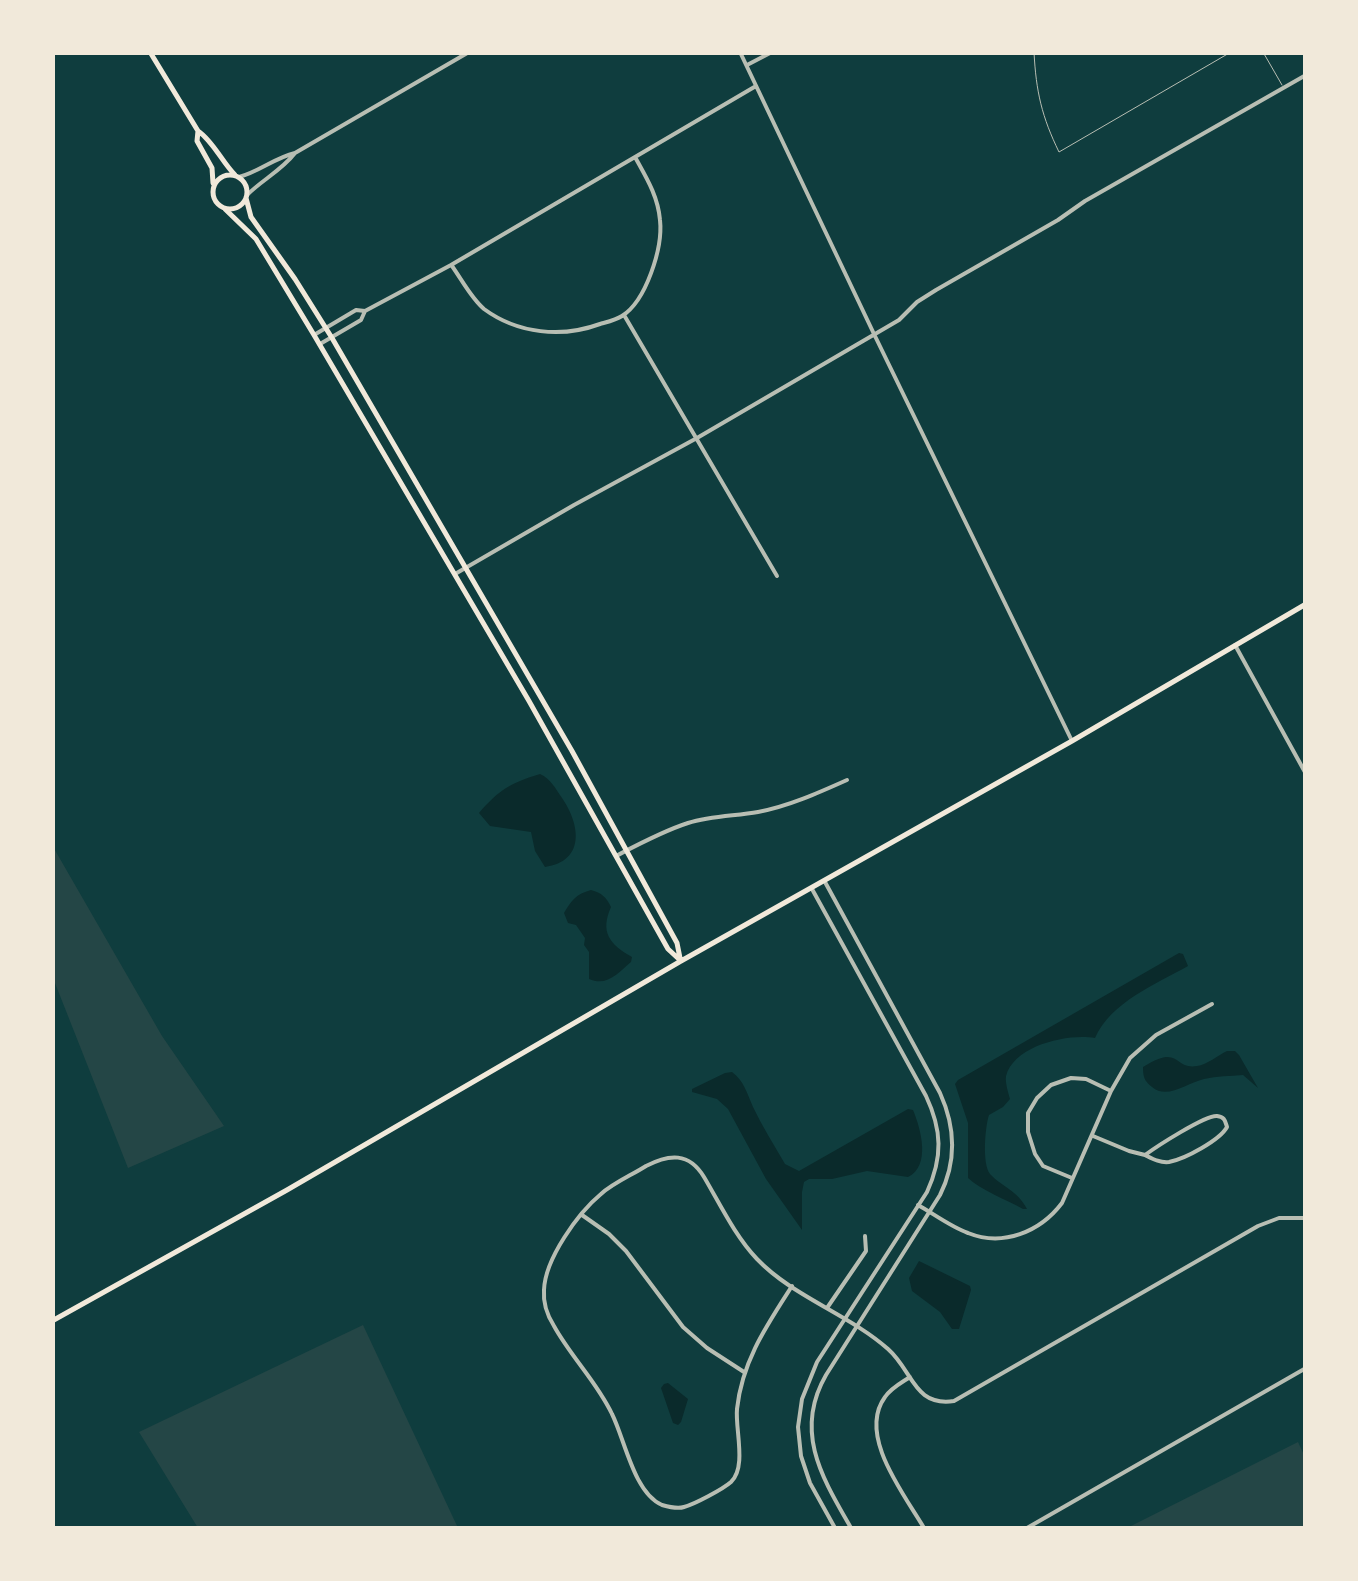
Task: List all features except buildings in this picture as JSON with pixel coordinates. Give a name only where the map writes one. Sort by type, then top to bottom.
[{"type":"main road","points":[[150,52],[198,131],[246,184],[251,216],[326,328],[466,567],[627,850],[677,943],[681,961]]},
{"type":"main road","points":[[198,131],[197,141],[212,168],[213,198],[220,206],[236,208],[246,196]]},
{"type":"main road","points":[[213,186],[220,177],[237,176]]},
{"type":"main road","points":[[226,208],[256,240],[320,344],[529,701],[668,950],[681,961]]},
{"type":"main road","points":[[52,1322],[1306,604]]},
{"type":"street","points":[[237,176],[253,174],[280,156],[295,153],[469,52]]},
{"type":"street","points":[[740,52],[1072,741]]},
{"type":"street","points":[[747,65],[772,52]]},
{"type":"street","points":[[455,574],[697,438],[898,320],[936,290],[1085,201],[1306,76]]},
{"type":"street","points":[[314,335],[356,310],[365,311],[451,265],[756,86]]},
{"type":"street","points":[[246,196],[286,165],[295,153]]},
{"type":"street","points":[[451,265],[482,307],[504,321],[532,330],[559,334],[585,330],[624,315],[648,281],[659,255],[660,222],[654,190],[635,157]]},
{"type":"street","points":[[320,344],[362,320],[365,311]]},
{"type":"street","points":[[624,315],[777,576]]},
{"type":"street","points":[[1235,645],[1306,774]]},
{"type":"street","points":[[615,857],[688,823],[788,805],[847,780]]},
{"type":"street","points":[[825,882],[940,1093],[949,1114],[952,1136],[951,1165],[944,1186],[822,1382],[812,1422],[813,1444],[818,1467],[851,1528]]},
{"type":"street","points":[[812,889],[936,1117],[939,1144],[937,1170],[927,1192],[812,1371],[802,1399],[800,1446],[806,1474],[835,1528]]},
{"type":"street","points":[[871,996],[883,989]]},
{"type":"street","points":[[918,1205],[968,1234],[990,1238],[1011,1238],[1050,1218],[1062,1203],[1111,1091],[1130,1058],[1156,1035],[1212,1004]]},
{"type":"street","points":[[1072,1178],[1043,1166],[1028,1132],[1028,1113],[1052,1085],[1071,1078],[1111,1091]]},
{"type":"street","points":[[1093,1136],[1129,1151],[1158,1161],[1177,1160],[1222,1136],[1228,1127],[1226,1121],[1212,1116],[1145,1156]]},
{"type":"street","points":[[792,1286],[756,1340],[744,1372],[737,1409],[739,1470],[731,1482],[683,1508],[667,1507],[650,1499],[602,1394],[554,1326],[545,1307],[544,1288],[547,1271],[582,1214],[602,1192],[656,1161],[671,1155],[685,1158],[700,1170],[756,1258],[773,1274],[828,1308],[890,1350],[920,1392],[940,1403],[954,1401],[1258,1226],[1279,1218],[1306,1218]]},
{"type":"street","points":[[582,1214],[626,1250],[683,1327],[744,1372]]},
{"type":"street","points":[[828,1308],[866,1251],[864,1236]]},
{"type":"street","points":[[1027,1528],[1306,1368]]},
{"type":"street","points":[[910,1377],[884,1397],[877,1413],[876,1432],[882,1454],[924,1528]]},
{"type":"lane","points":[[1034,52],[1036,88],[1044,123],[1059,152],[1232,52]]},
{"type":"lane","points":[[1262,52],[1284,88]]},
{"type":"shaded area","points":[[540,774],[550,781],[568,808],[576,840],[567,857],[545,867],[535,851],[531,832],[490,826],[479,813],[506,788]]},
{"type":"shaded area","points":[[52,845],[162,1036],[224,1126],[128,1168],[53,978]]},
{"type":"shaded area","points":[[591,890],[603,896],[611,907],[606,924],[609,936],[632,957],[617,974],[601,981],[589,979],[585,938],[576,925],[568,923],[564,913],[574,898]]},
{"type":"shaded area","points":[[1179,953],[1188,966],[1123,1004],[1095,1038],[1071,1037],[1044,1044],[1011,1065],[1006,1078],[1010,1099],[989,1115],[986,1162],[990,1174],[1019,1197],[1027,1209],[968,1178],[968,1123],[955,1084],[958,1080]]},
{"type":"shaded area","points":[[1227,1051],[1239,1055],[1258,1088],[1243,1075],[1204,1079],[1164,1092],[1147,1083],[1144,1076],[1143,1067],[1164,1057],[1197,1066]]},
{"type":"shaded area","points":[[732,1072],[742,1083],[785,1164],[799,1171],[908,1109],[913,1110],[921,1137],[920,1165],[908,1177],[867,1171],[832,1179],[809,1179],[802,1192],[802,1230],[766,1179],[728,1109],[717,1099],[692,1092]]},
{"type":"shaded area","points":[[919,1261],[970,1286],[959,1329],[952,1329],[940,1312],[912,1291],[909,1278]]},
{"type":"shaded area","points":[[363,1325],[458,1528],[198,1528],[139,1432]]},
{"type":"shaded area","points":[[668,1383],[688,1399],[678,1425],[673,1423],[661,1388]]},
{"type":"shaded area","points":[[1298,1442],[1305,1457],[1305,1528],[1127,1528]]}]
